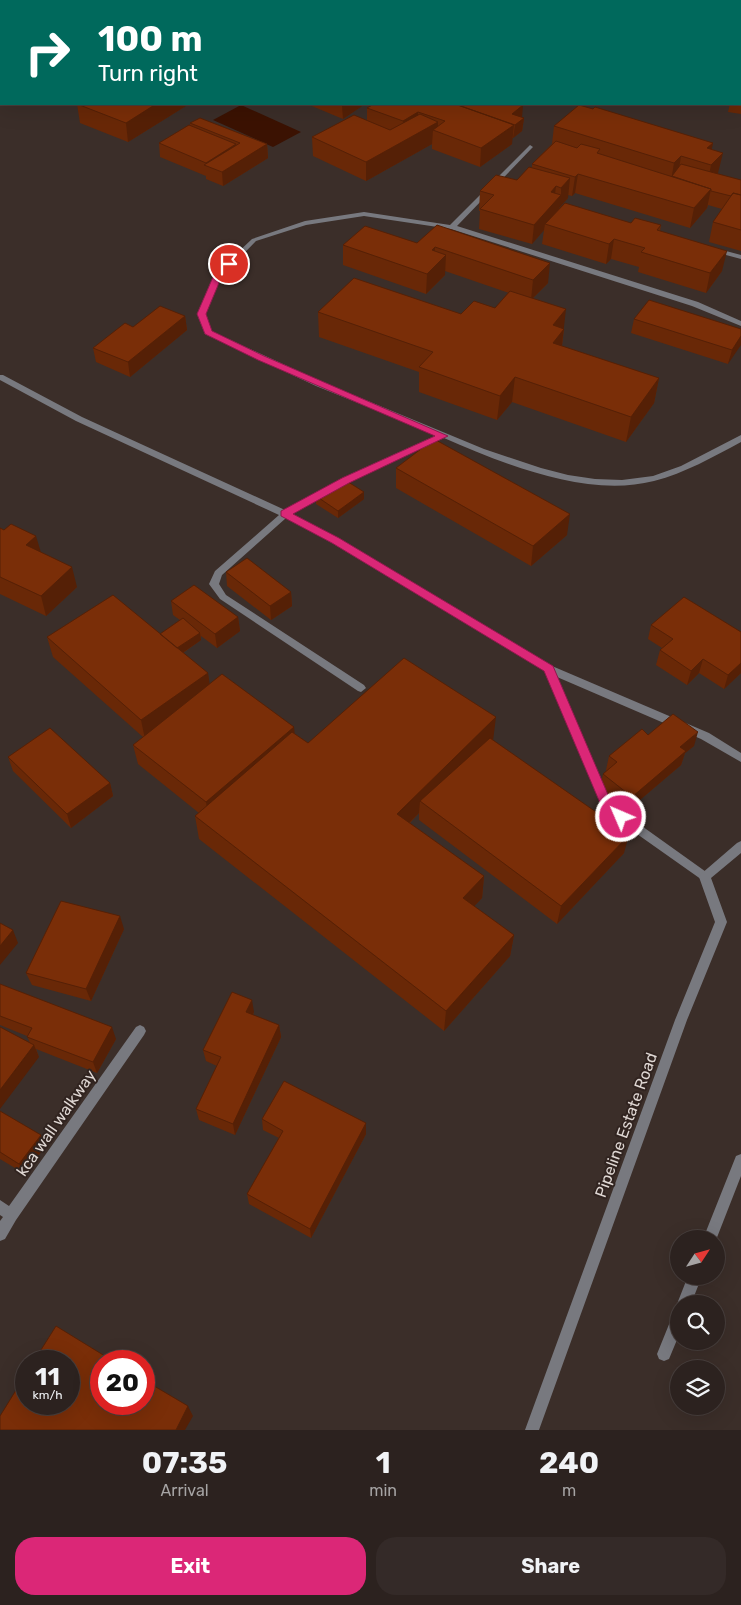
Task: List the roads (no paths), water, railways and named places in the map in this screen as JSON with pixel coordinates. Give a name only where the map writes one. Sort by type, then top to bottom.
[{"type":"street","points":[[452,227],[530,147]]},
{"type":"street","points":[[741,313],[738,323],[695,304],[452,227],[364,214],[305,222],[254,240],[217,277],[202,314],[208,332],[261,358],[443,436],[556,476],[589,482],[623,483],[674,472],[704,459],[741,438]]},
{"type":"street","points":[[705,246],[741,257]]},
{"type":"street","points":[[0,377],[79,419],[285,514],[335,541],[549,669],[705,736],[741,758]]},
{"type":"street","points":[[361,688],[223,596],[214,584],[218,573],[285,514],[345,480],[443,436]]},
{"type":"street","points":[[549,669],[607,807],[705,877],[741,846]]},
{"type":"street","name":"Pipeline Estate Road","points":[[532,1430],[678,1030],[721,922],[705,877]]},
{"type":"street","name":"kca wall walkway","points":[[0,1234],[11,1215],[140,1031]]},
{"type":"street","points":[[714,1230],[741,1160]]},
{"type":"street","points":[[0,1207],[11,1215]]},
{"type":"street","points":[[664,1354],[670,1339]]}]
